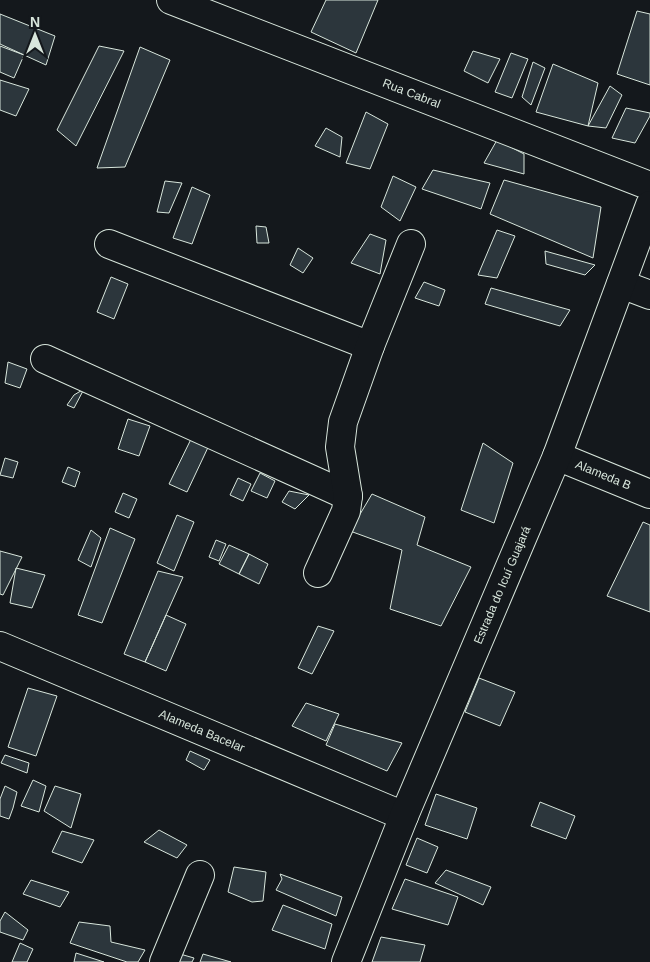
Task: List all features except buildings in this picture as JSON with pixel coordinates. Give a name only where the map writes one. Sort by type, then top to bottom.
[{"type":"street","name":"Rua Cabral","points":[[172,0],[650,186]]},
{"type":"street","name":"Estrada do Icuí Guajará","points":[[346,962],[404,816],[557,456],[650,205]]},
{"type":"street","points":[[109,244],[370,346]]},
{"type":"street","points":[[318,573],[346,511],[348,496],[340,447],[343,422],[370,346],[411,244]]},
{"type":"street","points":[[621,284],[650,295]]},
{"type":"street","points":[[45,359],[348,496]]},
{"type":"street","name":"Alameda B","points":[[557,456],[650,494]]},
{"type":"street","name":"Alameda Bacelar","points":[[0,646],[404,816]]},
{"type":"street","points":[[164,962],[200,875]]}]
